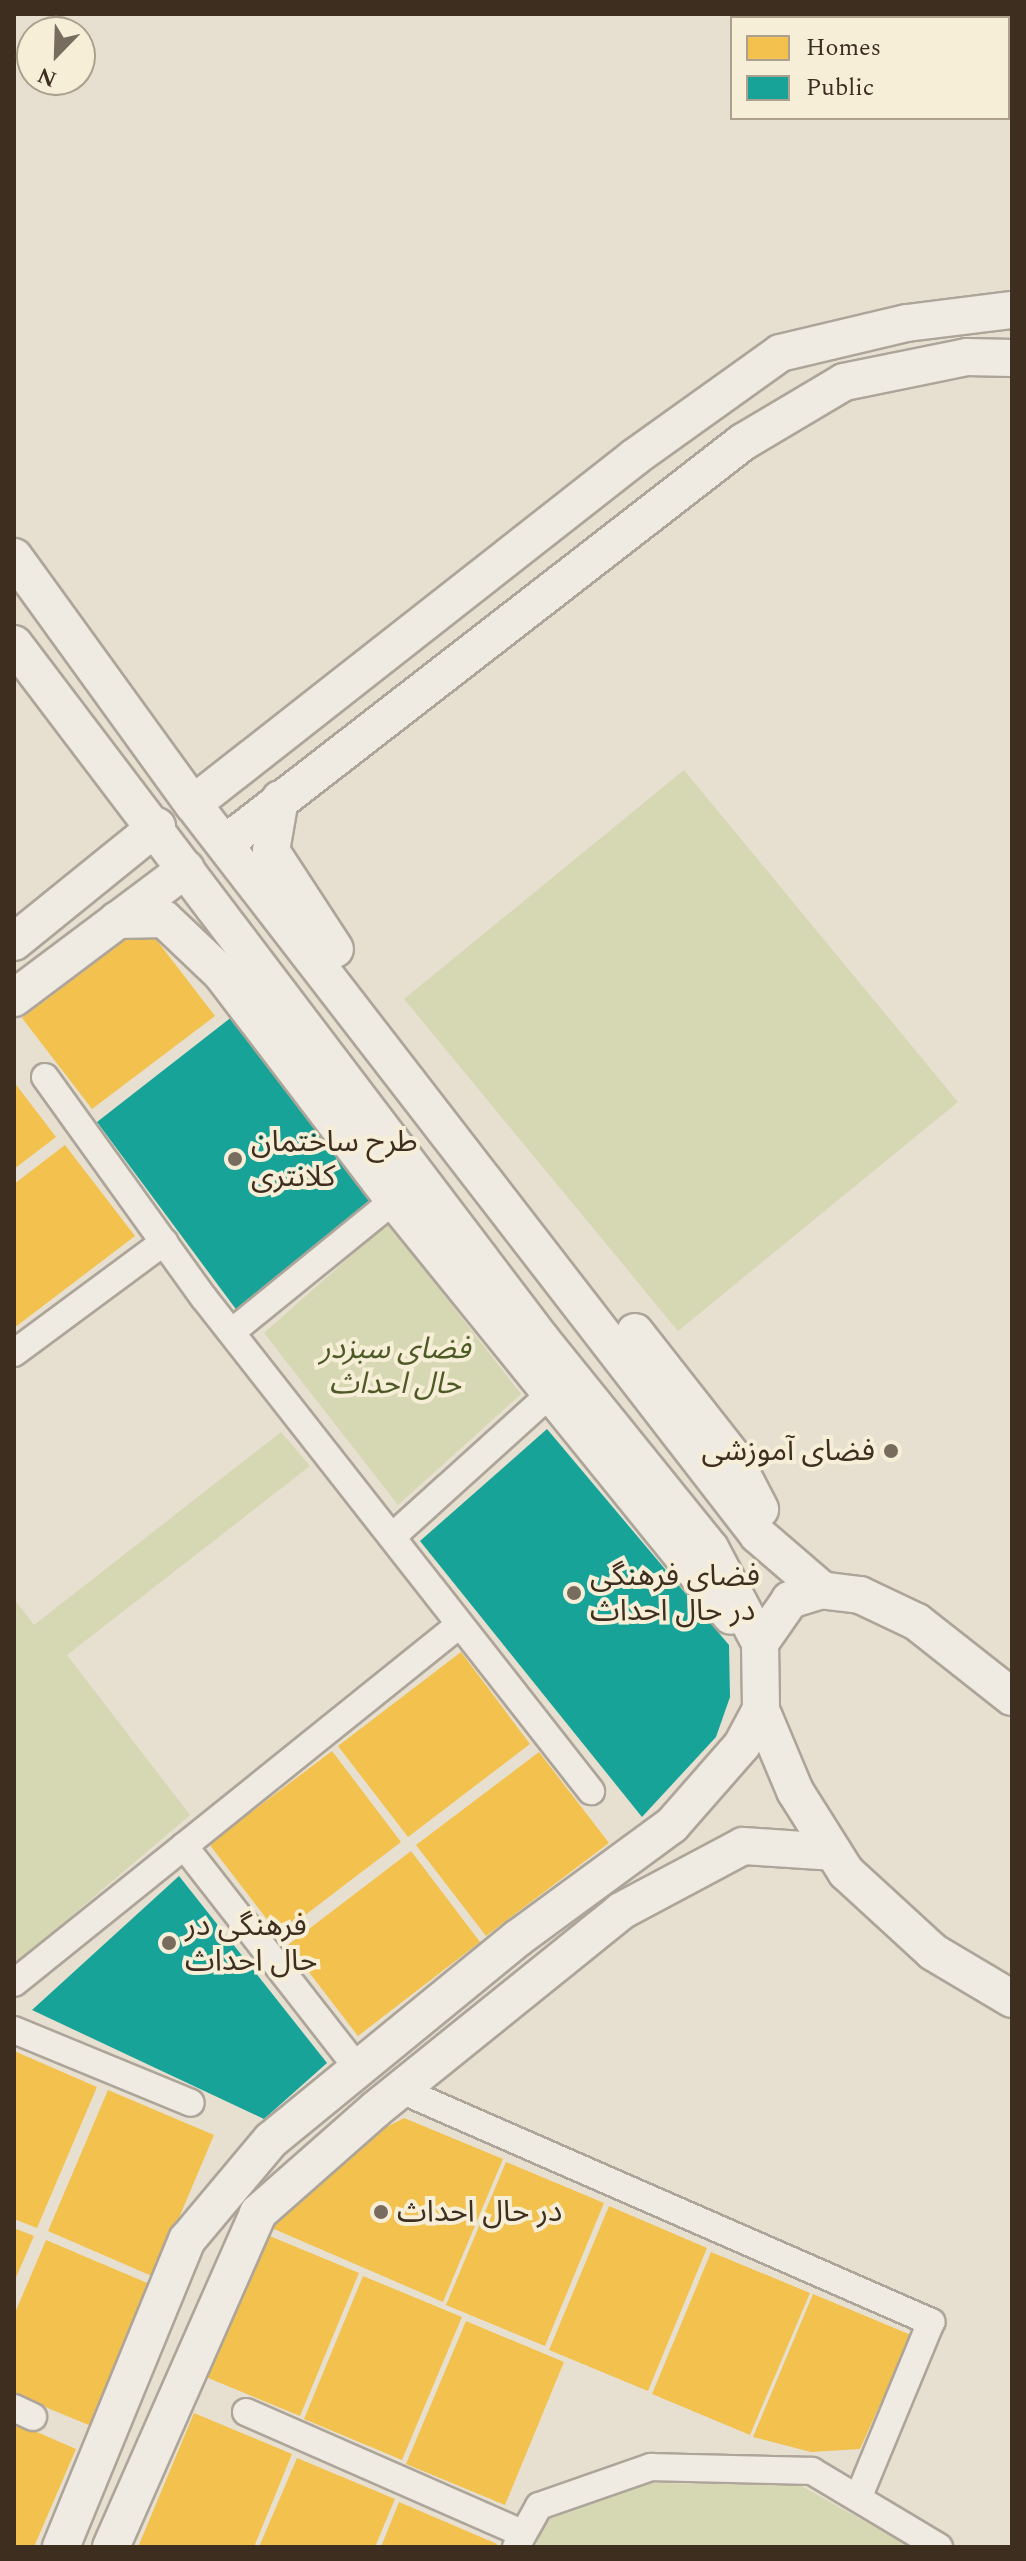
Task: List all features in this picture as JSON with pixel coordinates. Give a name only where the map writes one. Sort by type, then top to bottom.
[{"type":"street","points":[[193,804],[635,457],[780,353],[907,323],[1012,310]]},
{"type":"street","points":[[226,843],[743,442],[844,382],[967,357],[1012,358]]},
{"type":"street","points":[[14,557],[193,804],[758,1535],[822,1590]]},
{"type":"street","points":[[14,644],[157,826],[186,869],[542,1340],[710,1548],[760,1643],[761,1710],[795,1791],[833,1852],[878,1906],[933,1952],[1012,1999]]},
{"type":"street","points":[[280,799],[271,851],[334,948],[733,1457],[788,1563]]},
{"type":"street","points":[[14,942],[157,826]]},
{"type":"street","points":[[14,998],[186,869]]},
{"type":"street","points":[[117,920],[164,919],[221,973],[394,1200],[717,1604],[760,1643]]},
{"type":"street","points":[[280,1051],[289,1006]]},
{"type":"street","points":[[45,1077],[164,1242],[591,1791]]},
{"type":"street","points":[[233,1331],[394,1200]]},
{"type":"street","points":[[14,1353],[164,1242]]},
{"type":"street","points":[[393,1536],[550,1394]]},
{"type":"street","points":[[760,1643],[790,1600],[822,1590],[860,1595],[917,1622],[1012,1697]]},
{"type":"street","points":[[14,1983],[459,1625]]},
{"type":"street","points":[[61,2547],[187,2240],[271,2140],[518,1938],[672,1825],[742,1745],[761,1710]]},
{"type":"street","points":[[184,1846],[358,2069]]},
{"type":"street","points":[[112,2547],[258,2213],[401,2090],[635,1904],[743,1846],[833,1852]]},
{"type":"street","points":[[14,2030],[191,2103]]},
{"type":"street","points":[[401,2090],[931,2322],[859,2496]]},
{"type":"street","points":[[246,2412],[519,2540],[539,2506],[651,2467],[812,2471],[859,2496],[939,2547]]},
{"type":"green space","points":[[684,770],[958,1102],[678,1331],[404,999]]},
{"type":"green space","name":"فضای سبزدر حال احداث","points":[[388,1223],[521,1394],[398,1505],[264,1333]]},
{"type":"green space","points":[[281,1432],[310,1466],[67,1655],[190,1815],[14,1965],[14,1599],[34,1625]]},
{"type":"green space","points":[[649,2483],[800,2485],[910,2547],[535,2547],[546,2520]]},
{"type":"building: Homes","points":[[145,925],[215,1016],[92,1109],[22,1018]]},
{"type":"building: Homes","points":[[14,1082],[56,1137],[14,1169]]},
{"type":"building: Homes","points":[[65,1145],[135,1236],[14,1328],[14,1184]]},
{"type":"building: Homes","points":[[461,1652],[530,1744],[408,1837],[338,1746]]},
{"type":"building: Homes","points":[[332,1751],[401,1842],[279,1935],[209,1844]]},
{"type":"building: Homes","points":[[539,1752],[609,1843],[486,1936],[416,1845]]},
{"type":"building: Homes","points":[[411,1851],[480,1942],[358,2036],[288,1945]]},
{"type":"building: Homes","points":[[14,2051],[97,2087],[37,2228],[14,2219]]},
{"type":"building: Homes","points":[[108,2090],[214,2135],[154,2277],[48,2231]]},
{"type":"building: Homes","name":"در حال احداث","points":[[404,2118],[503,2159],[443,2302],[267,2226],[371,2135]]},
{"type":"building: Homes","name":"در حال احداث","points":[[506,2162],[604,2203],[545,2346],[446,2305]]},
{"type":"building: Homes","name":"در حال احداث","points":[[609,2206],[707,2248],[648,2391],[549,2350]]},
{"type":"building: Homes","points":[[14,2228],[34,2236],[14,2282]]},
{"type":"building: Homes","name":"در حال احداث","points":[[260,2232],[359,2273],[300,2416],[201,2375]]},
{"type":"building: Homes","points":[[46,2240],[152,2285],[91,2426],[14,2394],[14,2315]]},
{"type":"building: Homes","points":[[711,2252],[810,2293],[750,2435],[652,2394]]},
{"type":"building: Homes","name":"در حال احداث","points":[[363,2276],[462,2317],[402,2460],[304,2419]]},
{"type":"building: Homes","points":[[813,2294],[911,2335],[860,2449],[811,2452],[753,2437]]},
{"type":"building: Homes","points":[[466,2321],[564,2362],[505,2505],[406,2464]]},
{"type":"building: Homes","points":[[194,2413],[292,2454],[254,2547],[138,2547]]},
{"type":"building: Homes","points":[[14,2422],[76,2449],[34,2547],[14,2547]]},
{"type":"building: Homes","points":[[297,2458],[395,2499],[375,2547],[259,2547]]},
{"type":"building: Homes","points":[[399,2502],[497,2544],[496,2547],[381,2547]]},
{"type":"building: Public","name":"طرح ساختمان کلانتری","points":[[233,1016],[374,1197],[238,1312],[97,1122]]},
{"type":"building: Public","name":"فضای فرهنگی در حال احداث","points":[[547,1429],[729,1645],[730,1697],[716,1737],[642,1817],[420,1541]]},
{"type":"building: Public","name":"فرهنگی در حال احداث","points":[[179,1876],[327,2063],[264,2119],[32,2010]]},
{"type":"place","name":"طرح ساختمان کلانتری","points":[[235,1159]]},
{"type":"place","name":"فضای آموزشی","points":[[891,1451]]},
{"type":"place","name":"فضای فرهنگی در حال احداث","points":[[574,1593]]},
{"type":"place","name":"فرهنگی در حال احداث","points":[[169,1943]]},
{"type":"place","name":"در حال احداث","points":[[381,2212]]}]
